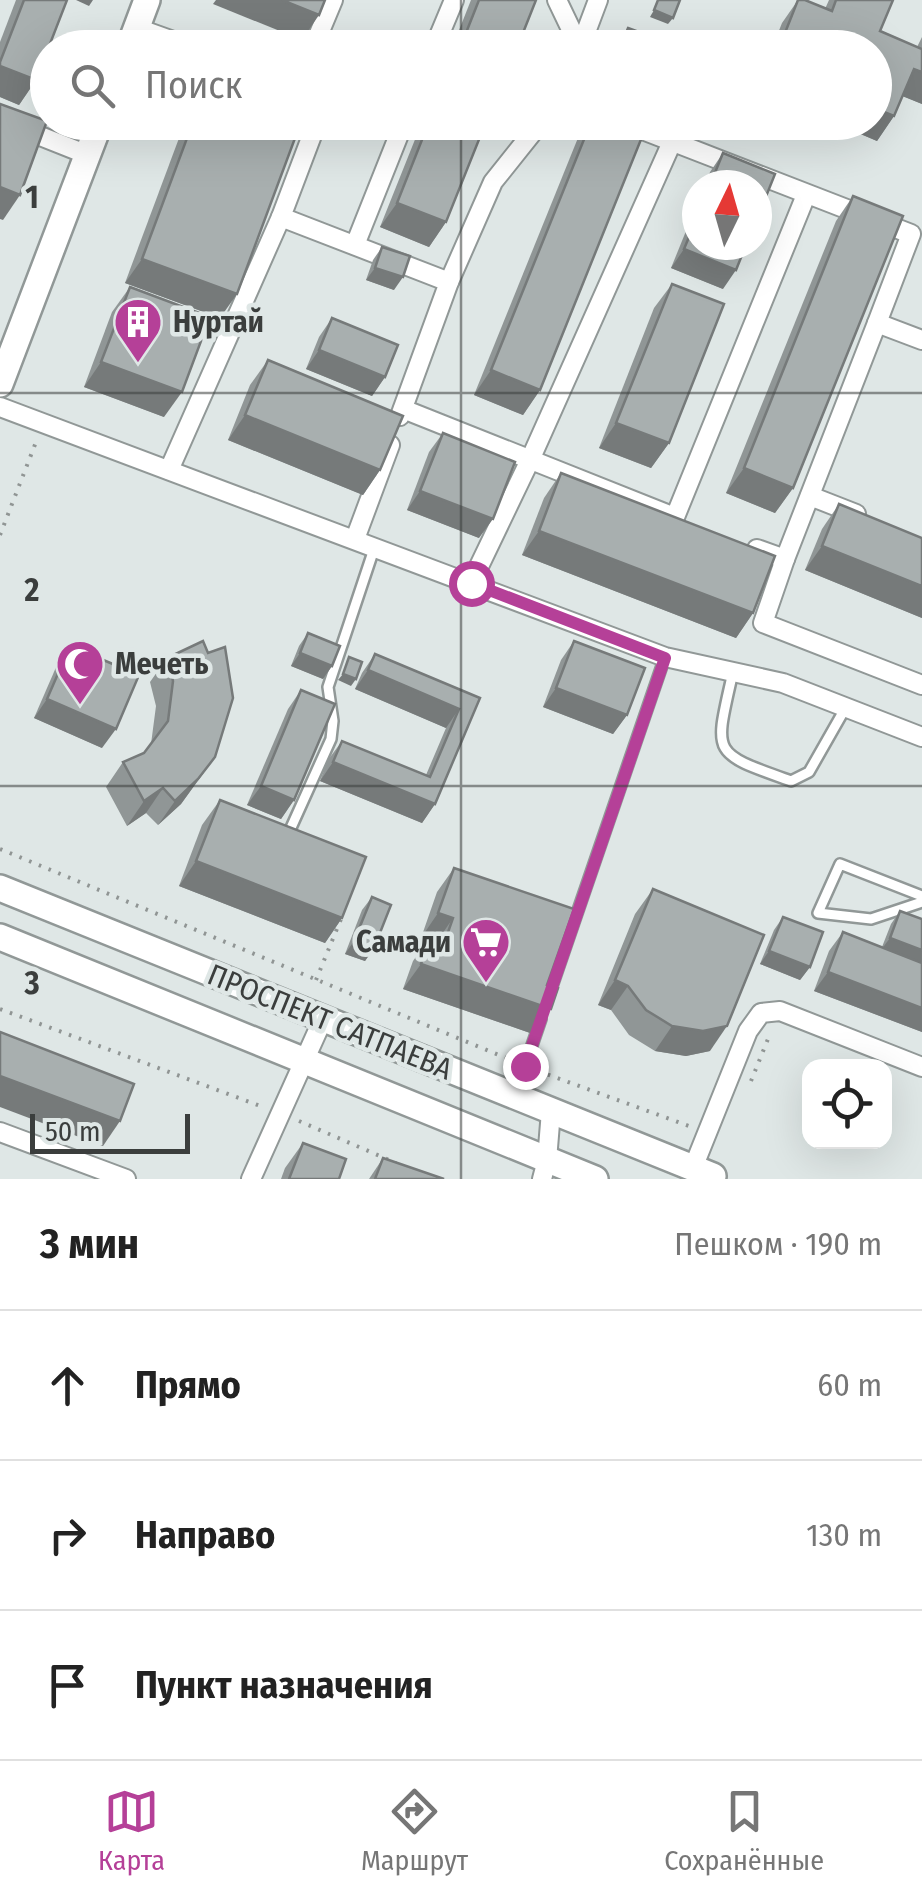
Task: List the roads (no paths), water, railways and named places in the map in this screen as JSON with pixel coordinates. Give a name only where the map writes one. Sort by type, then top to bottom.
[{"type":"street","points":[[136,30],[147,0]]},
{"type":"street","points":[[320,30],[333,0]]},
{"type":"street","points":[[442,30],[454,0]]},
{"type":"street","points":[[557,0],[571,30]]},
{"type":"street","points":[[587,30],[598,0]]},
{"type":"street","points":[[0,120],[30,132]]},
{"type":"street","points":[[50,140],[88,155]]},
{"type":"street","points":[[0,384],[93,140]]},
{"type":"street","points":[[170,470],[310,140]]},
{"type":"street","points":[[355,245],[395,140]]},
{"type":"street","points":[[356,539],[449,282],[493,182],[527,140]]},
{"type":"street","points":[[667,140],[911,234],[763,622],[922,685]]},
{"type":"street","points":[[471,583],[672,142]]},
{"type":"street","points":[[675,518],[806,195]]},
{"type":"street","points":[[280,216],[449,282]]},
{"type":"street","points":[[876,323],[922,340]]},
{"type":"street","points":[[0,408],[665,658],[784,682],[922,738]]},
{"type":"street","points":[[403,409],[694,524]]},
{"type":"street","points":[[810,496],[874,522]]},
{"type":"street","points":[[730,538],[785,560]]},
{"type":"street","name":"ПРОСПЕКТ САТПАЕВА","points":[[0,888],[702,1174]]},
{"type":"street","name":"ПРОСПЕКТ САТПАЕВА","points":[[0,937],[303,1062],[544,1169],[595,1179]]},
{"type":"street","points":[[702,1174],[707,1133],[748,1030],[753,1020],[769,1010],[922,1067]]},
{"type":"street","points":[[251,1179],[324,1018]]},
{"type":"street","points":[[544,1169],[551,1112]]},
{"type":"street","points":[[0,1132],[126,1179]]},
{"type":"lane","points":[[290,830],[331,738],[328,687],[375,546]]},
{"type":"lane","points":[[514,1096],[665,658]]},
{"type":"lane","points":[[733,672],[720,729],[723,746],[732,760],[791,781],[810,772],[846,707]]},
{"type":"lane","points":[[840,864],[922,899],[871,919],[818,913],[840,864]]},
{"type":"place","name":"Нуртай","points":[[138,364]]},
{"type":"place","name":"Мечеть","points":[[80,706]]},
{"type":"place","name":"Самади","points":[[486,984]]}]
